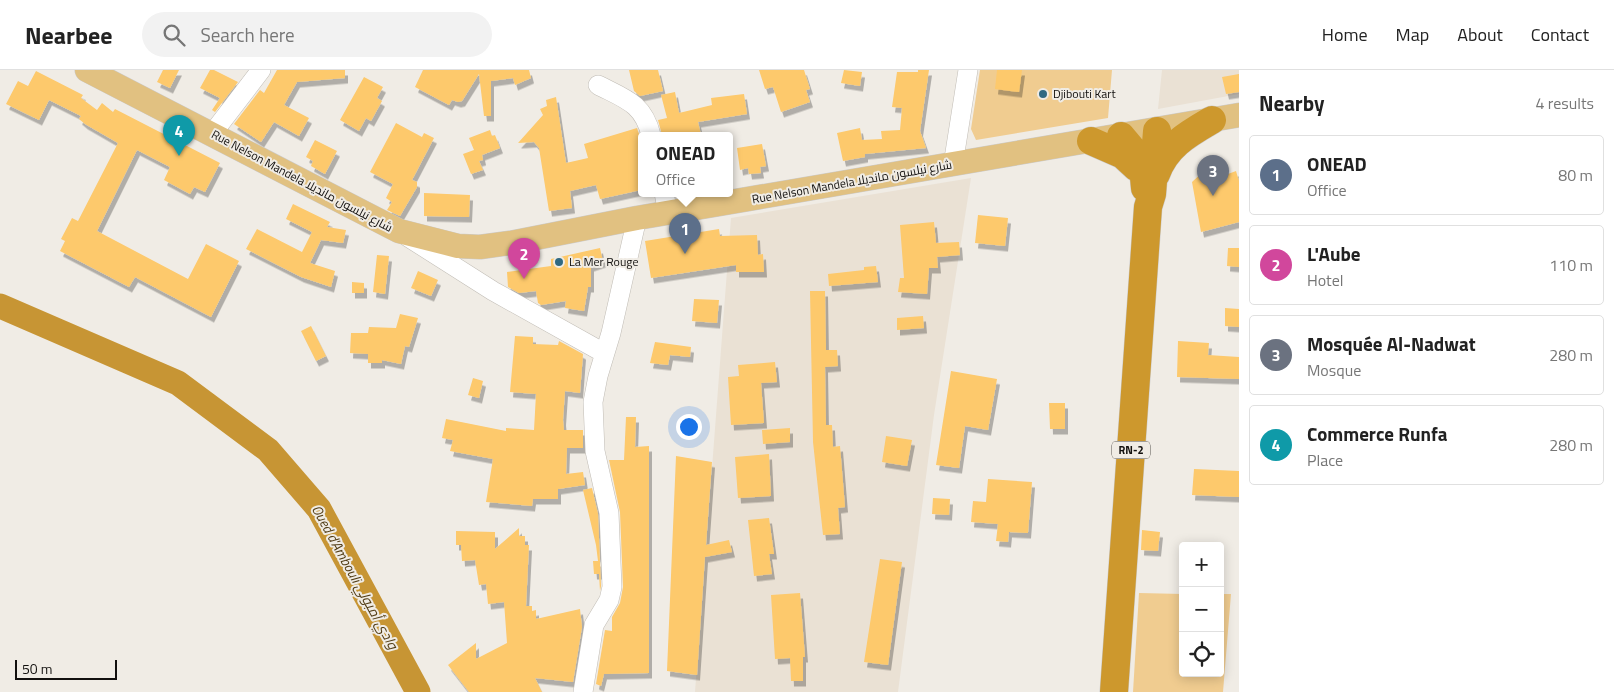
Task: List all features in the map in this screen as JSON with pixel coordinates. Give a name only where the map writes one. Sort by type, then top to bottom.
[{"type":"highway","points":[[1149,190],[1165,155],[1172,146],[1212,120]]},
{"type":"highway","name":"RN-2","points":[[1114,692],[1149,190],[1157,131]]},
{"type":"highway","name":"RN-2","points":[[1121,136],[1141,160],[1149,190]]},
{"type":"highway","points":[[1091,141],[1110,148],[1131,161],[1149,190]]},
{"type":"main road","name":"Rue Nelson Mandela شارع نيلسون مانديلا","points":[[87,70],[398,231],[458,246],[480,247],[510,243],[637,218],[666,203],[710,197]]},
{"type":"main road","name":"Rue Nelson Mandela شارع نيلسون مانديلا","points":[[733,194],[953,164],[1157,131],[1239,115]]},
{"type":"street","points":[[212,134],[261,70]]},
{"type":"street","points":[[953,164],[968,70]]},
{"type":"street","points":[[598,85],[638,106],[650,132]]},
{"type":"street","points":[[583,692],[594,625],[609,600],[612,587],[609,514],[595,451],[593,402],[637,218]]},
{"type":"street","points":[[398,231],[493,291],[604,353]]},
{"type":"shaded area","name":"Djibouti Kart","points":[[980,70],[1112,70],[1108,118],[976,140],[971,129]]},
{"type":"shaded area","points":[[1162,70],[1239,70],[1239,94],[1158,109]]},
{"type":"shaded area","points":[[971,178],[934,415],[898,692],[695,692],[731,218]]},
{"type":"shaded area","points":[[1139,593],[1179,594],[1179,677],[1224,677],[1224,594],[1231,594],[1223,692],[1133,692]]},
{"type":"building","points":[[163,70],[179,70],[170,88],[157,82]]},
{"type":"building","points":[[210,70],[214,70],[238,82],[215,112],[212,110],[220,98],[200,88]]},
{"type":"building","points":[[277,70],[345,70],[345,78],[297,82],[284,105],[309,118],[299,136],[274,122],[261,142],[234,124],[260,90],[264,93]]},
{"type":"building","points":[[423,70],[529,70],[531,78],[515,85],[513,78],[491,81],[491,116],[484,116],[479,74],[462,101],[452,100],[449,105],[415,87]]},
{"type":"building","points":[[629,70],[658,70],[663,91],[640,96],[634,91]]},
{"type":"building","points":[[759,70],[804,70],[810,89],[806,90],[810,102],[781,112],[773,87],[765,89]]},
{"type":"building","points":[[844,70],[862,72],[860,86],[841,83]]},
{"type":"building","points":[[918,70],[929,70],[920,131],[926,148],[865,154],[865,157],[843,161],[837,133],[860,128],[862,140],[882,139],[881,131],[900,130],[902,108],[892,107],[897,72],[918,72]]},
{"type":"building","points":[[997,70],[1022,70],[1019,92],[995,89]]},
{"type":"building","points":[[36,71],[83,95],[81,98],[97,110],[102,103],[113,112],[115,109],[220,163],[205,192],[194,187],[190,194],[164,180],[170,167],[137,150],[97,231],[188,279],[206,244],[239,261],[211,317],[135,277],[129,287],[60,251],[65,241],[61,239],[72,218],[78,221],[118,143],[85,124],[79,119],[81,116],[49,100],[39,120],[6,104],[18,81],[28,86]]},
{"type":"building","points":[[1239,74],[1239,92],[1226,94],[1222,77]]},
{"type":"building","points":[[364,77],[383,87],[377,98],[382,101],[371,121],[366,118],[359,131],[340,120]]},
{"type":"building","points":[[675,92],[679,113],[712,105],[711,98],[744,94],[747,114],[698,122],[700,132],[661,132],[658,120],[667,118],[661,95]]},
{"type":"building","points":[[556,97],[566,163],[588,158],[584,144],[637,128],[638,191],[600,199],[596,185],[570,191],[572,208],[549,211],[539,148],[534,142],[518,143],[543,115],[540,109],[547,106],[546,100]]},
{"type":"building","points":[[396,123],[422,137],[424,133],[434,138],[412,180],[417,182],[417,187],[400,216],[387,210],[392,202],[386,198],[393,184],[370,172]]},
{"type":"building","points":[[490,130],[492,136],[495,135],[500,148],[482,155],[483,160],[479,161],[483,170],[471,174],[463,154],[474,150],[469,138]]},
{"type":"building","points":[[315,140],[337,151],[325,174],[311,166],[313,161],[306,157]]},
{"type":"building","points":[[762,144],[766,166],[760,167],[761,173],[749,174],[748,168],[740,170],[737,148]]},
{"type":"building","points":[[1212,167],[1220,168],[1228,174],[1236,171],[1239,181],[1239,222],[1201,232],[1192,182],[1206,169]]},
{"type":"building","points":[[424,193],[470,195],[469,217],[424,216]]},
{"type":"building","points":[[293,204],[330,222],[327,227],[346,230],[343,243],[321,240],[310,263],[335,271],[331,287],[301,277],[246,249],[257,229],[302,252],[312,232],[286,219]]},
{"type":"building","points":[[978,215],[1008,218],[1005,246],[975,243]]},
{"type":"building","points":[[934,222],[936,243],[959,242],[960,255],[937,257],[938,268],[929,268],[927,294],[898,292],[900,278],[904,278],[900,225]]},
{"type":"building","points":[[719,229],[720,236],[757,235],[758,255],[763,254],[764,272],[736,272],[736,265],[651,278],[645,241]]},
{"type":"building","points":[[600,248],[603,262],[591,266],[591,287],[588,287],[584,311],[565,308],[566,301],[541,305],[538,303],[536,291],[519,293],[508,287],[507,272],[551,266],[551,259]]},
{"type":"building","points":[[1228,248],[1239,248],[1239,267],[1227,266]]},
{"type":"building","points":[[377,255],[389,256],[385,294],[373,292]]},
{"type":"building","points":[[876,266],[878,282],[829,286],[828,274],[864,270],[864,267]]},
{"type":"building","points":[[418,271],[438,280],[431,296],[411,288]]},
{"type":"building","points":[[352,282],[364,283],[364,293],[352,293]]},
{"type":"building","points":[[810,291],[825,291],[826,350],[837,350],[838,366],[825,367],[826,425],[832,425],[833,447],[840,446],[845,507],[838,508],[840,534],[823,535],[813,442]]},
{"type":"building","points":[[694,299],[719,300],[717,323],[692,321]]},
{"type":"building","points":[[1225,308],[1239,309],[1239,327],[1225,326]]},
{"type":"building","points":[[400,314],[418,318],[409,347],[405,346],[401,364],[382,360],[382,363],[368,363],[368,354],[350,353],[351,333],[368,333],[369,327],[396,328]]},
{"type":"building","points":[[923,316],[924,328],[897,330],[897,318]]},
{"type":"building","points":[[311,326],[326,356],[316,361],[301,331]]},
{"type":"building","points":[[515,336],[533,337],[533,344],[558,345],[559,341],[583,354],[580,393],[565,391],[563,420],[564,430],[583,430],[583,448],[567,448],[566,474],[583,472],[585,485],[558,489],[558,499],[533,499],[532,506],[486,502],[493,459],[450,451],[453,440],[442,438],[446,419],[506,431],[506,428],[534,430],[536,394],[510,392]]},
{"type":"building","points":[[1178,341],[1209,343],[1208,355],[1239,357],[1239,379],[1177,377]]},
{"type":"building","points":[[655,342],[691,347],[690,357],[670,355],[668,365],[650,363]]},
{"type":"building","points":[[775,362],[777,382],[761,383],[764,423],[731,425],[728,377],[739,376],[738,365]]},
{"type":"building","points":[[951,371],[997,379],[988,430],[965,426],[959,468],[936,465]]},
{"type":"building","points":[[473,378],[483,381],[479,398],[468,395]]},
{"type":"building","points":[[1049,403],[1065,403],[1065,429],[1050,429]]},
{"type":"building","points":[[626,417],[636,417],[635,447],[649,446],[649,673],[604,674],[601,686],[596,684],[605,630],[612,631],[612,617],[620,603],[623,587],[620,512],[609,460],[624,460]]},
{"type":"building","points":[[790,428],[790,442],[763,444],[762,430]]},
{"type":"building","points":[[886,436],[912,440],[907,466],[882,462]]},
{"type":"building","points":[[769,454],[771,496],[738,498],[735,457]]},
{"type":"building","points":[[676,456],[712,462],[706,545],[729,540],[732,552],[705,557],[697,675],[667,671]]},
{"type":"building","points":[[1194,469],[1239,471],[1239,497],[1192,495]]},
{"type":"building","points":[[988,479],[1032,482],[1028,533],[1009,532],[1008,542],[996,541],[998,524],[971,522],[973,501],[986,502]]},
{"type":"building","points":[[592,488],[598,514],[600,591],[599,574],[594,574],[593,561],[598,561],[596,545],[583,490]]},
{"type":"building","points":[[933,498],[950,499],[949,515],[932,514]]},
{"type":"building","points":[[769,518],[774,554],[769,554],[772,574],[754,576],[748,520]]},
{"type":"building","points":[[519,528],[519,536],[525,536],[525,545],[529,545],[526,606],[532,606],[532,611],[536,610],[536,619],[580,609],[582,627],[573,682],[535,678],[542,692],[469,692],[448,665],[476,643],[476,659],[507,643],[504,602],[488,604],[486,584],[479,585],[475,560],[462,561],[461,545],[456,545],[456,531],[495,532],[495,549]]},
{"type":"building","points":[[1142,530],[1160,532],[1158,551],[1141,550]]},
{"type":"building","points":[[880,559],[902,562],[888,665],[864,662]]},
{"type":"building","points":[[800,593],[805,657],[803,657],[803,681],[791,681],[790,658],[775,659],[771,595]]},
{"type":"waterway","name":"Oued d'Ambouli وادي أمبولي","points":[[0,306],[178,383],[268,450],[319,509],[418,692]]},
{"type":"place","name":"Djibouti Kart","points":[[1043,94]]},
{"type":"place","name":"Commerce Runfa","points":[[179,156]]},
{"type":"place","name":"Mosquée Al-Nadwat","points":[[1213,196]]},
{"type":"place","name":"ONEAD","points":[[685,254]]},
{"type":"place","name":"La Mer Rouge","points":[[559,262]]},
{"type":"place","name":"L'Aube","points":[[524,279]]}]
